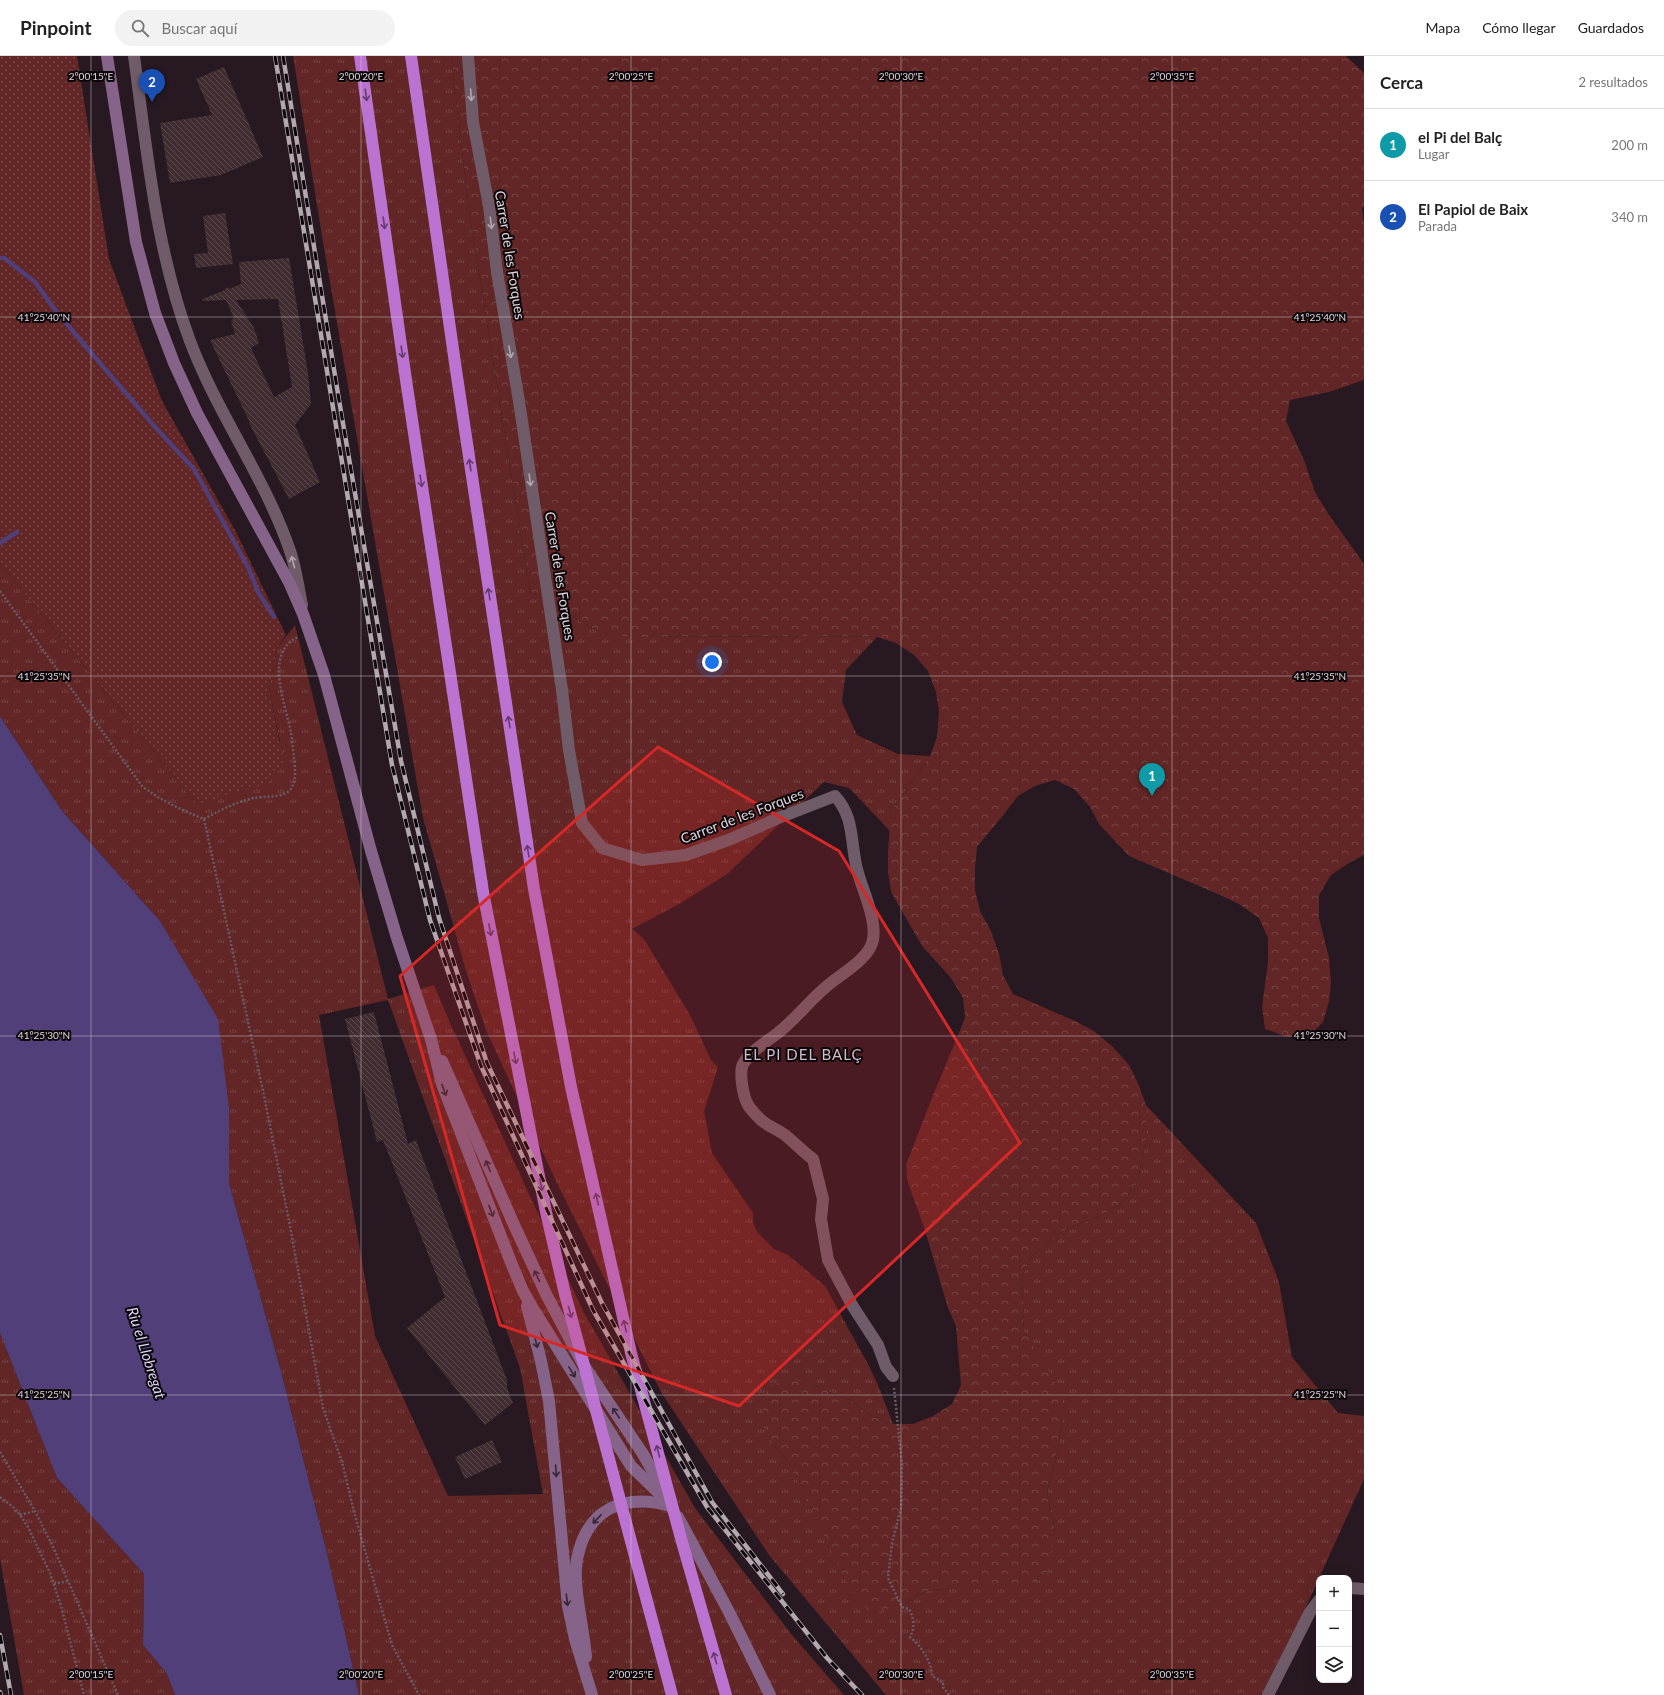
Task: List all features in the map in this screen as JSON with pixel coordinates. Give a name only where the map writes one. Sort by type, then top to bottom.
[{"type":"highway","points":[[360,56],[406,380],[483,892],[546,1212],[565,1294],[672,1695]]},
{"type":"highway","points":[[411,56],[456,370],[534,889],[571,1087],[632,1352],[682,1542],[726,1695]]},
{"type":"main road","points":[[107,56],[136,242],[156,313],[174,363],[197,413],[290,584],[310,632],[324,675],[371,852],[431,1039],[442,1084],[523,1291],[541,1360],[549,1401],[568,1606],[575,1639],[592,1695]]},
{"type":"main road","points":[[431,1039],[452,1083],[514,1227],[547,1296],[583,1364],[643,1454],[729,1612],[770,1695]]},
{"type":"main road","points":[[523,1291],[630,1466],[672,1506]]},
{"type":"main road","points":[[586,1672],[585,1640],[577,1581],[577,1560],[585,1536],[594,1522],[604,1512],[619,1504],[645,1500],[672,1506]]},
{"type":"street","points":[[134,56],[154,199],[163,250],[176,302],[215,398],[276,517],[290,549],[303,614]]},
{"type":"street","name":"Carrer de les Forques","points":[[468,56],[473,122],[489,206],[497,272],[519,400],[569,750],[582,823],[602,848],[642,860],[686,855],[731,839],[776,819],[835,796],[844,805],[851,825],[852,845],[857,870],[868,905],[874,932],[870,950],[806,1005],[780,1032],[758,1047],[742,1065],[741,1082],[746,1102],[760,1119],[786,1136],[813,1159],[823,1199],[821,1219],[828,1260],[845,1294],[878,1345],[886,1367],[893,1376]]},
{"type":"street","points":[[1352,1588],[1364,1589]]},
{"type":"street","points":[[1268,1695],[1310,1612],[1316,1604]]},
{"type":"path","points":[[0,591],[106,734],[142,786],[153,795],[177,808],[204,819]]},
{"type":"path","points":[[204,819],[225,807],[253,798],[285,793],[294,784],[294,754],[291,732],[280,687],[280,658],[284,649],[295,639],[310,632]]},
{"type":"path","points":[[204,819],[263,1091],[290,1226],[323,1408],[342,1462],[354,1512],[392,1645],[419,1695]]},
{"type":"path","points":[[893,1376],[902,1465],[901,1508],[892,1543],[888,1578],[902,1608],[909,1609],[913,1616],[914,1631],[910,1637],[918,1644],[932,1669],[932,1676],[943,1682],[943,1687],[949,1695]]},
{"type":"path","points":[[0,1452],[35,1511],[68,1581],[118,1695]]},
{"type":"path","points":[[0,1497],[13,1507],[20,1515],[50,1573],[61,1606],[84,1695]]},
{"type":"path","points":[[20,1515],[35,1511]]},
{"type":"path","points":[[54,1584],[68,1581]]},
{"type":"highlighted area","points":[[658,747],[839,851],[1020,1143],[739,1406],[500,1325],[400,976]]},
{"type":"green space","points":[[0,56],[77,56],[109,259],[162,401],[236,532],[286,635],[277,648],[269,689],[284,763],[269,783],[197,804],[0,563]]},
{"type":"green space","points":[[293,56],[451,56],[469,210],[530,591],[597,631],[641,637],[877,637],[846,670],[842,702],[857,735],[898,754],[930,756],[891,811],[890,831],[849,788],[824,782],[727,874],[681,903],[632,929],[644,939],[690,1015],[711,1060],[718,1067],[704,1111],[712,1153],[753,1213],[753,1222],[757,1232],[774,1249],[788,1255],[825,1286],[869,1366],[893,1424],[873,1417],[851,1401],[811,1384],[774,1445],[908,1601],[928,1591],[949,1588],[1055,1531],[1047,1492],[1059,1444],[1062,1420],[1062,1398],[1024,1332],[1022,1277],[1030,1258],[1064,1230],[1099,1217],[1122,1203],[1137,1183],[1146,1142],[1146,1105],[1256,1223],[1279,1282],[1292,1357],[1338,1413],[1364,1416],[1364,1479],[1320,1575],[1316,1575],[1316,1585],[1301,1618],[1261,1695],[886,1695],[769,1555],[661,1392],[556,1181],[486,1030],[467,974],[423,818],[323,242]]},
{"type":"green space","points":[[451,56],[1346,56],[1364,73],[1364,206],[1362,209],[1364,223],[1364,380],[1329,392],[1290,400],[1286,421],[1304,460],[1315,492],[1327,512],[1364,564],[1364,855],[1331,875],[1319,895],[1319,918],[1329,958],[1331,982],[1329,1002],[1323,1022],[1308,1037],[1288,1037],[1265,1029],[1262,1007],[1268,962],[1268,938],[1259,918],[1239,904],[1129,856],[1099,824],[1090,807],[1074,789],[1055,780],[1035,786],[1018,796],[977,847],[975,890],[980,911],[991,931],[999,954],[1003,975],[1013,994],[1075,1021],[1094,1031],[1113,1047],[1129,1065],[1138,1083],[1146,1105],[1146,1142],[1137,1183],[1122,1203],[1099,1217],[1064,1230],[1030,1258],[1022,1277],[1024,1332],[1051,1374],[1062,1398],[1062,1420],[1059,1444],[1047,1492],[1055,1531],[1046,1579],[1001,1588],[949,1588],[928,1591],[908,1601],[871,1615],[845,1579],[787,1460],[766,1434],[762,1419],[768,1386],[790,1378],[811,1384],[851,1401],[873,1417],[893,1424],[913,1424],[933,1416],[952,1404],[961,1385],[956,1326],[948,1308],[924,1227],[908,1183],[906,1165],[965,1018],[963,998],[951,978],[922,946],[891,892],[888,872],[891,811],[930,756],[937,737],[939,712],[936,692],[928,671],[914,655],[896,643],[877,637],[619,636],[597,631],[530,591],[469,210]]},
{"type":"green space","points":[[0,563],[197,804],[280,741],[269,689],[277,648],[295,625],[388,999],[434,985],[583,1311],[695,1508],[792,1635],[844,1695],[359,1695],[327,1553],[282,1375],[229,1183],[229,1108],[160,921],[62,811],[0,716]],"holes":[[[388,1000],[520,1368],[543,1494],[448,1496],[375,1336],[319,1015]]]},
{"type":"green space","points":[[0,1333],[57,1478],[144,1574],[143,1645],[167,1674],[175,1695],[24,1695],[0,1559]]},
{"type":"water","name":"Riu el Llobregat","points":[[0,716],[62,811],[160,921],[218,1019],[229,1108],[229,1183],[282,1375],[327,1553],[359,1695],[175,1695],[167,1674],[143,1645],[144,1574],[57,1478],[0,1333]]},
{"type":"building","points":[[224,67],[263,157],[221,175],[170,183],[160,123],[212,115],[196,79]]},
{"type":"building","points":[[225,213],[233,264],[196,268],[194,254],[208,253],[203,216]]},
{"type":"building","points":[[289,258],[308,373],[311,404],[295,425],[320,482],[289,499],[249,423],[210,340],[235,334],[231,321],[234,318],[226,300],[203,301],[202,299],[223,291],[228,287],[229,289],[241,284],[239,262]],"holes":[[[278,299],[292,387],[274,397],[251,348],[259,343],[254,328],[236,300]]]},
{"type":"building","points":[[374,1012],[408,1144],[416,1140],[507,1380],[507,1388],[513,1403],[485,1425],[407,1328],[445,1297],[383,1140],[377,1142],[345,1019]]},
{"type":"building","points":[[492,1440],[502,1462],[465,1479],[455,1457]]},
{"type":"waterway","points":[[0,258],[4,258],[35,282],[55,310],[87,348],[155,427],[194,469],[249,569],[258,592],[274,617]]},
{"type":"waterway","points":[[0,543],[17,532]]},
{"type":"railway","points":[[275,56],[392,765],[430,920],[481,1066],[593,1310],[707,1507],[827,1658],[862,1695]]},
{"type":"railway","points":[[283,56],[339,400],[401,761],[439,918],[487,1063],[602,1303],[712,1502],[783,1594]]},
{"type":"railway","points":[[0,1635],[11,1695]]},
{"type":"place","name":"El Papiol de Baix","points":[[152,102]]},
{"type":"place","name":"el Pi del Balç","points":[[1152,796]]},
{"type":"district","name":"EL PI DEL BALÇ","points":[[803,1055]]}]
